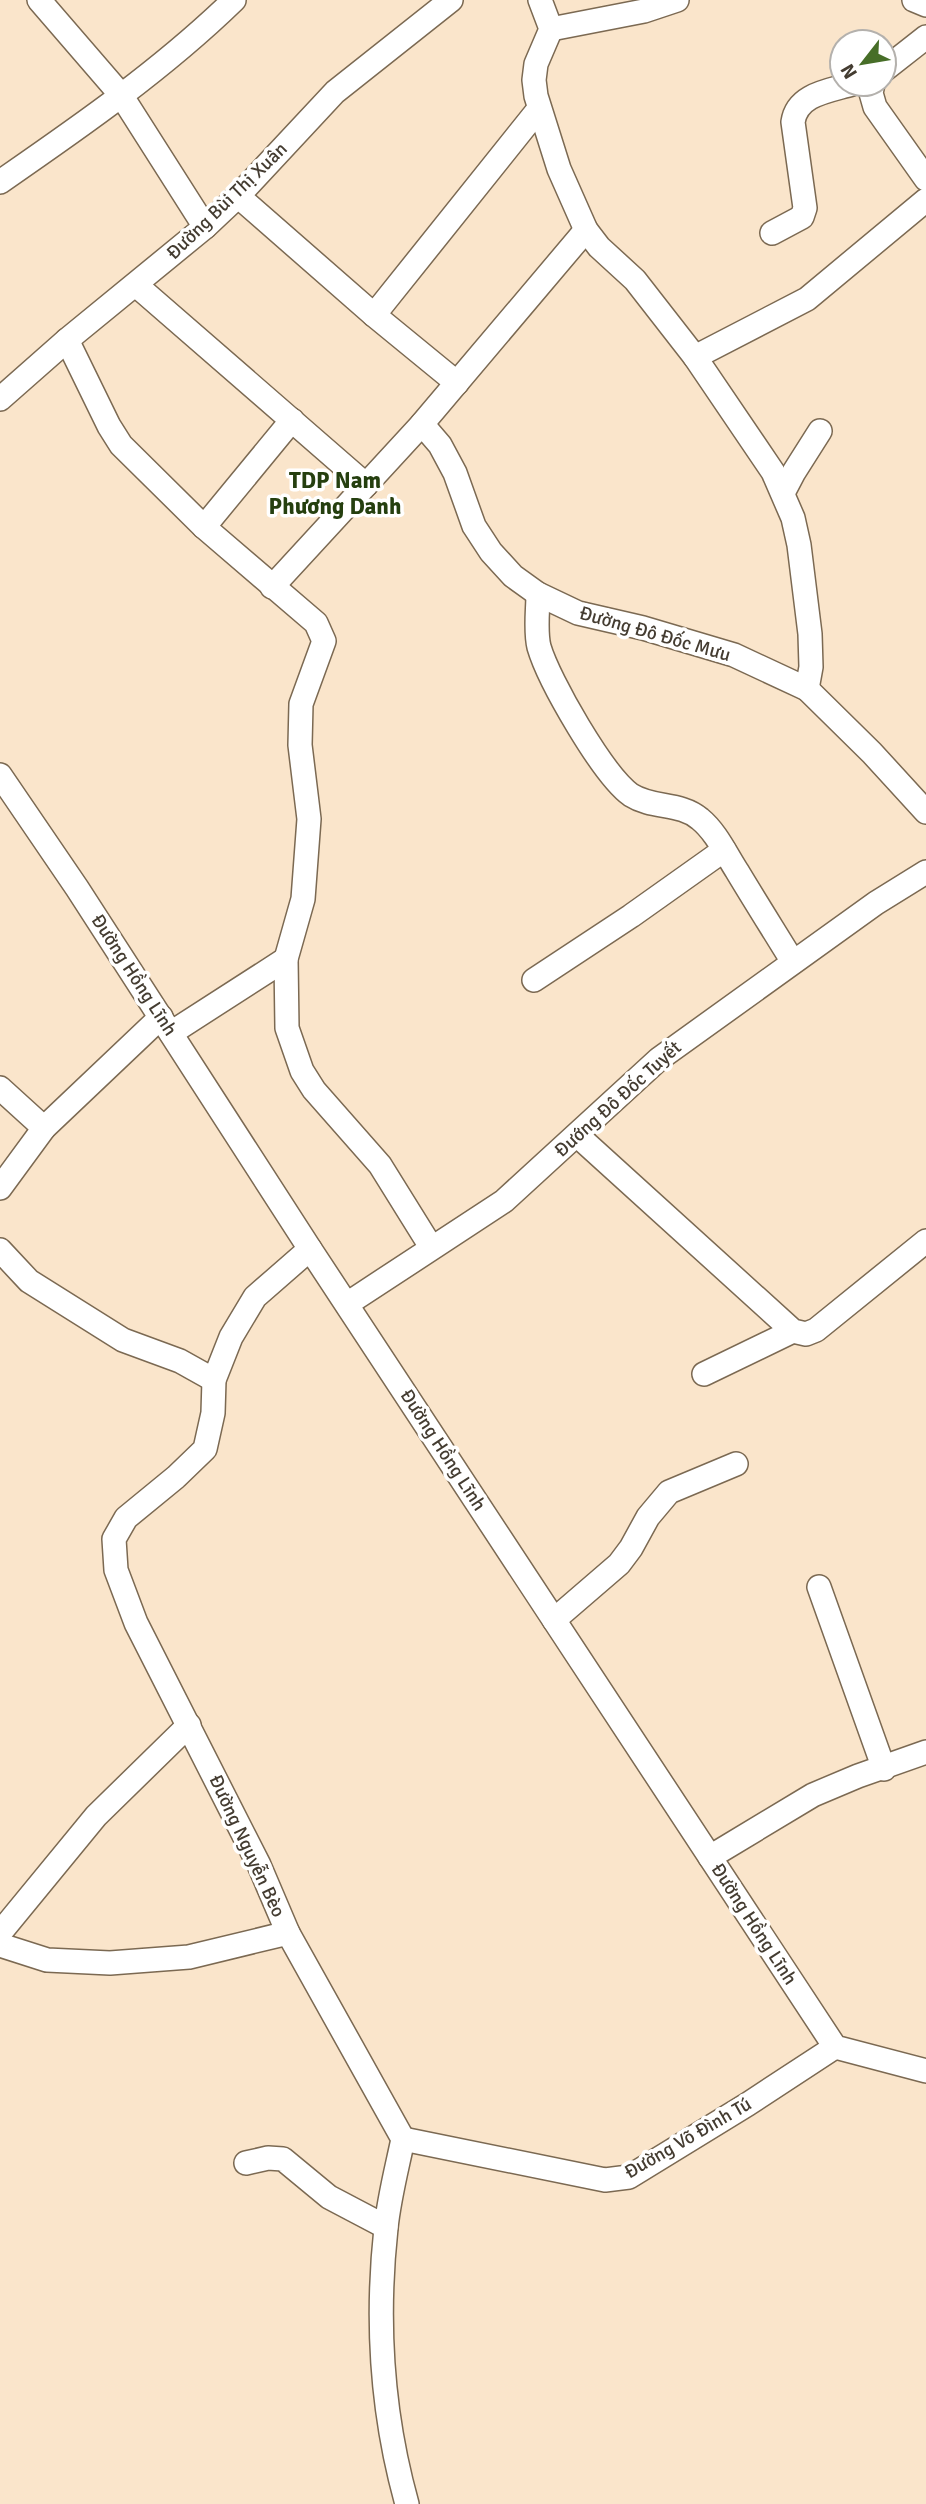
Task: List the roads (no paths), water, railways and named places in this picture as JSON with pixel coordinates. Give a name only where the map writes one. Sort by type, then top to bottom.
[{"type":"street","points":[[40,0],[121,95],[205,227]]},
{"type":"street","points":[[0,182],[121,95],[201,32],[234,0]]},
{"type":"street","name":"Đường Bùi Thị Xuân","points":[[0,399],[67,340],[205,227],[335,93],[451,0]]},
{"type":"street","points":[[540,0],[551,29],[536,64],[534,80],[538,110],[559,169],[586,230],[599,247],[635,280],[695,357],[773,472],[793,518],[806,596],[811,667],[807,689]]},
{"type":"street","points":[[551,29],[644,10],[677,0]]},
{"type":"street","points":[[914,0],[926,5]]},
{"type":"street","points":[[898,59],[926,37]]},
{"type":"street","points":[[772,233],[802,217],[805,208],[793,122],[794,111],[809,98],[828,92]]},
{"type":"street","points":[[872,98],[875,107],[926,179]]},
{"type":"street","points":[[374,315],[538,110]]},
{"type":"street","points":[[238,196],[374,315],[457,383]]},
{"type":"street","points":[[695,357],[807,299],[926,200]]},
{"type":"street","points":[[272,587],[422,424],[586,230]]},
{"type":"street","points":[[136,285],[366,485]]},
{"type":"street","points":[[67,340],[121,445],[204,527],[316,622],[324,641],[301,705],[300,746],[309,819],[303,900],[286,958],[287,1028],[302,1072],[314,1090],[380,1166],[431,1248]]},
{"type":"street","points":[[204,527],[292,420]]},
{"type":"street","name":"Đường Đô Đốc Mưu","points":[[422,424],[440,445],[450,463],[474,526],[491,552],[513,576],[538,594],[578,613],[643,628],[734,655],[807,689],[872,753],[926,813]]},
{"type":"street","points":[[783,494],[820,431]]},
{"type":"street","points":[[538,594],[538,643],[546,666],[611,777],[642,801],[658,806],[685,808],[702,820],[724,850],[793,962]]},
{"type":"street","name":"Đường Hồng Lĩnh","points":[[0,775],[78,888],[310,1249],[835,2047]]},
{"type":"street","points":[[534,980],[724,850]]},
{"type":"street","name":"Đướng Đô Đốc Tuyết","points":[[346,1304],[504,1201],[659,1059],[876,903],[926,872]]},
{"type":"street","points":[[0,1188],[44,1128],[166,1025],[286,958]]},
{"type":"street","points":[[0,1088],[44,1128]]},
{"type":"street","points":[[578,1136],[793,1331],[806,1334],[817,1330],[926,1241]]},
{"type":"street","name":"Đường Nguyễn Bèo","points":[[310,1249],[255,1297],[231,1337],[214,1380],[213,1413],[205,1448],[176,1477],[126,1518],[114,1539],[116,1570],[136,1622],[259,1866],[288,1933],[404,2138]]},
{"type":"street","points":[[1,1254],[29,1281],[123,1340],[180,1361],[214,1380]]},
{"type":"street","points":[[704,1374],[793,1331]]},
{"type":"street","points":[[554,1620],[619,1564],[648,1517],[669,1492],[736,1464]]},
{"type":"street","points":[[819,1587],[884,1769]]},
{"type":"street","points":[[0,1933],[96,1816],[188,1725]]},
{"type":"street","points":[[710,1857],[813,1796],[858,1776],[926,1752]]},
{"type":"street","points":[[0,1945],[47,1960],[110,1963],[189,1957],[288,1933]]},
{"type":"street","points":[[835,2047],[926,2071]]},
{"type":"street","name":"Đường Võ Đình Tú","points":[[404,2138],[605,2180],[629,2176],[748,2104],[835,2047]]},
{"type":"street","points":[[404,2138],[386,2227],[381,2311],[388,2413],[407,2504]]},
{"type":"street","points":[[246,2163],[268,2158],[283,2160],[329,2197],[386,2227]]},
{"type":"district","name":"TDP Nam Phương Danh","points":[[335,493]]}]
